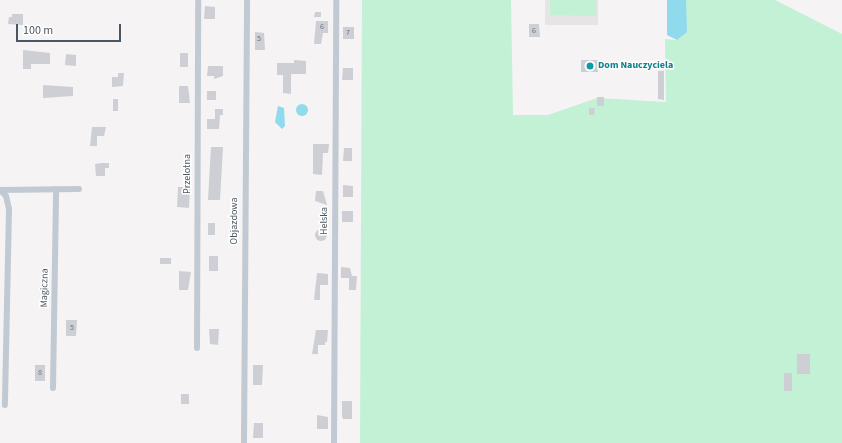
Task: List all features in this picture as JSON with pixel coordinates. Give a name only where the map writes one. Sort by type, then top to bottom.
[{"type":"street","name":"Przelotna","points":[[197,348],[198,0]]},
{"type":"street","name":"Objazdowa","points":[[244,443],[246,0]]},
{"type":"street","name":"Helska","points":[[334,443],[336,0]]},
{"type":"street","points":[[0,190],[79,188]]},
{"type":"street","name":"Magiczna","points":[[53,388],[56,189]]},
{"type":"street","points":[[0,190],[6,196],[9,209],[5,405]]},
{"type":"shaded area","points":[[545,0],[598,0],[598,25],[545,25]]},
{"type":"green space","points":[[362,0],[511,0],[513,115],[548,115],[597,98],[666,102],[665,39],[677,40],[686,0],[775,0],[842,34],[842,443],[360,443]]},
{"type":"green space","points":[[550,0],[596,0],[596,16],[550,15]]},
{"type":"water","points":[[667,0],[686,0],[687,32],[677,40],[667,35]]},
{"type":"water","points":[[304,104],[307,105],[307,115],[300,116],[297,115],[296,108],[297,105]]},
{"type":"water","points":[[278,106],[284,108],[285,126],[282,129],[275,122]]},
{"type":"building","points":[[205,6],[215,7],[215,19],[204,19]]},
{"type":"building","points":[[315,12],[321,12],[321,17],[314,17]]},
{"type":"building","points":[[12,14],[23,14],[23,25],[8,24],[9,17],[12,17]]},
{"type":"building","points":[[316,21],[328,21],[328,33],[323,33],[321,44],[314,44]]},
{"type":"building","points":[[529,24],[539,24],[540,37],[529,37]]},
{"type":"building","points":[[343,27],[354,27],[354,39],[343,39]]},
{"type":"building","points":[[255,32],[264,33],[265,50],[255,50]]},
{"type":"building","points":[[23,50],[50,53],[50,64],[31,64],[31,69],[23,69]]},
{"type":"building","points":[[180,53],[188,53],[188,67],[180,67]]},
{"type":"building","points":[[66,54],[76,55],[76,66],[65,65]]},
{"type":"building","points":[[294,60],[306,61],[306,74],[291,74],[291,94],[283,93],[283,75],[277,75],[277,63],[294,63]]},
{"type":"building","name":"Dom Nauczyciela","points":[[581,60],[598,60],[598,72],[581,72]]},
{"type":"building","points":[[208,66],[223,66],[223,76],[214,79],[214,76],[207,76]]},
{"type":"building","points":[[343,68],[353,68],[353,80],[342,80]]},
{"type":"building","points":[[658,71],[664,71],[664,100],[658,99]]},
{"type":"building","points":[[118,73],[124,73],[123,86],[112,87],[112,77],[118,77]]},
{"type":"building","points":[[43,85],[73,87],[73,96],[43,98]]},
{"type":"building","points":[[179,86],[188,86],[190,103],[179,103]]},
{"type":"building","points":[[207,91],[216,91],[216,100],[207,100]]},
{"type":"building","points":[[597,97],[604,97],[604,106],[597,106]]},
{"type":"building","points":[[113,99],[118,99],[118,111],[113,111]]},
{"type":"building","points":[[589,108],[595,108],[594,115],[589,115]]},
{"type":"building","points":[[215,109],[223,109],[223,115],[220,115],[219,129],[207,129],[207,119],[215,119]]},
{"type":"building","points":[[92,127],[106,127],[104,136],[97,136],[97,146],[90,146]]},
{"type":"building","points":[[313,144],[329,144],[328,153],[323,153],[322,175],[313,174]]},
{"type":"building","points":[[211,147],[223,147],[220,200],[208,200]]},
{"type":"building","points":[[344,148],[352,148],[352,161],[343,161]]},
{"type":"building","points":[[109,163],[109,168],[105,168],[105,176],[96,176],[95,164]]},
{"type":"building","points":[[343,185],[353,186],[353,197],[343,197]]},
{"type":"building","points":[[178,187],[190,187],[189,208],[177,207]]},
{"type":"building","points":[[316,191],[323,191],[327,205],[315,201]]},
{"type":"building","points":[[342,211],[353,211],[353,222],[342,222]]},
{"type":"building","points":[[208,223],[215,223],[215,235],[208,235]]},
{"type":"building","points":[[319,229],[323,229],[327,235],[323,241],[319,241],[315,237],[315,233]]},
{"type":"building","points":[[209,256],[218,256],[218,271],[209,271]]},
{"type":"building","points":[[160,258],[171,258],[171,264],[160,264]]},
{"type":"building","points":[[341,267],[350,268],[352,276],[357,276],[356,290],[349,290],[349,278],[341,278]]},
{"type":"building","points":[[179,271],[191,272],[188,290],[179,290]]},
{"type":"building","points":[[317,273],[328,274],[328,285],[320,285],[320,300],[314,300]]},
{"type":"building","points":[[66,320],[77,320],[76,336],[66,336]]},
{"type":"building","points":[[209,329],[219,329],[218,345],[210,344]]},
{"type":"building","points":[[316,330],[328,330],[327,342],[325,342],[325,345],[318,345],[318,354],[312,354]]},
{"type":"building","points":[[797,354],[810,354],[810,374],[797,374]]},
{"type":"building","points":[[35,365],[45,365],[45,381],[35,381]]},
{"type":"building","points":[[253,365],[263,365],[262,385],[253,385]]},
{"type":"building","points":[[784,373],[792,373],[792,391],[784,391]]},
{"type":"building","points":[[181,394],[189,394],[189,404],[181,404]]},
{"type":"building","points":[[342,401],[352,401],[352,419],[343,419]]},
{"type":"building","points":[[317,415],[328,417],[328,429],[317,429]]},
{"type":"building","points":[[254,423],[263,423],[263,438],[253,438]]},
{"type":"place","name":"Dom Nauczyciela","points":[[590,66]]}]
